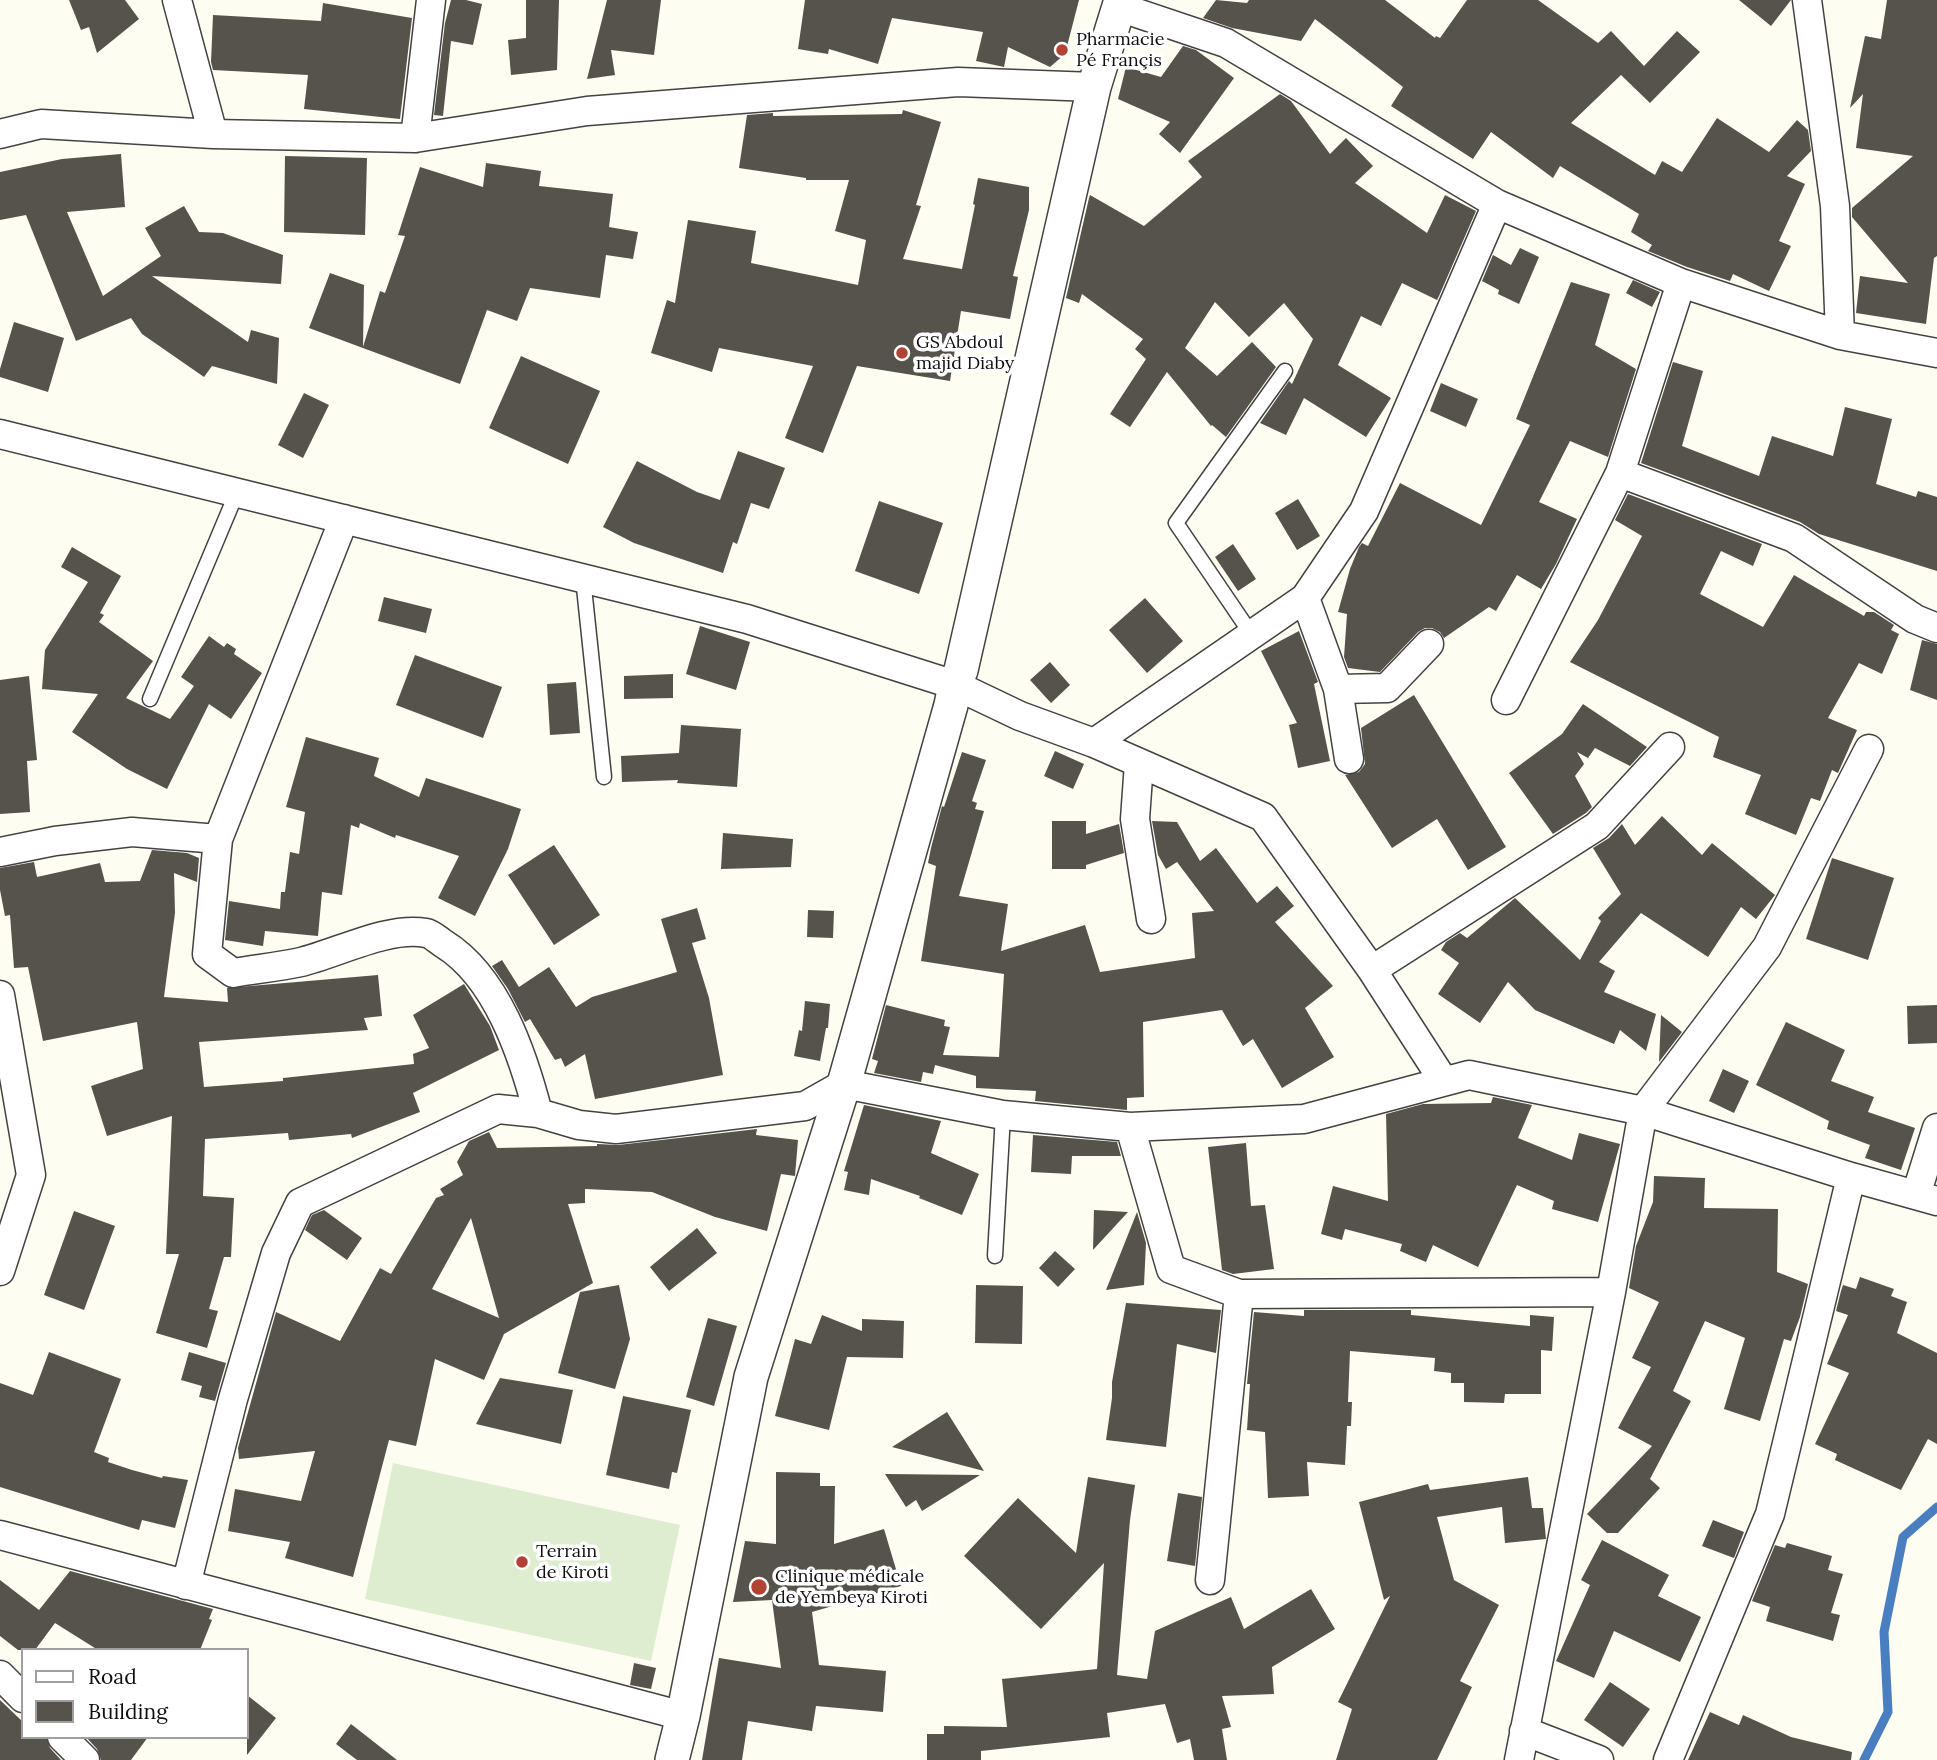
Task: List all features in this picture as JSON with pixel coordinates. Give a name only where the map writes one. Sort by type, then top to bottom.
[{"type":"street","points":[[177,0],[213,134]]},
{"type":"street","points":[[415,138],[431,0]]},
{"type":"street","points":[[1807,0],[1835,206],[1840,335]]},
{"type":"street","points":[[672,1760],[751,1377],[844,1084],[961,670],[1094,87],[1120,4],[1226,43],[1497,204],[1681,283],[1840,335],[1937,353]]},
{"type":"street","points":[[0,134],[41,124],[213,134],[415,138],[587,111],[958,82],[1094,87]]},
{"type":"street","points":[[1094,743],[1305,598],[1364,511],[1497,204]]},
{"type":"street","points":[[1506,700],[1620,473],[1681,283]]},
{"type":"street","points":[[0,434],[747,619],[955,685],[1020,716],[1094,743],[1263,817],[1372,970],[1443,1080]]},
{"type":"street","points":[[1620,473],[1794,538],[1915,619],[1937,628]]},
{"type":"street","points":[[344,519],[218,839],[207,954],[233,973],[302,962],[390,934],[427,933],[459,953],[477,972],[498,1006],[526,1066],[538,1113]]},
{"type":"street","points":[[1305,598],[1338,689],[1349,758]]},
{"type":"street","points":[[1338,689],[1387,688],[1429,644]]},
{"type":"street","points":[[1372,970],[1597,825],[1670,747]]},
{"type":"street","points":[[1519,1760],[1611,1292],[1643,1111],[1767,947],[1869,749]]},
{"type":"street","points":[[1139,763],[1135,819],[1151,919]]},
{"type":"street","points":[[0,852],[55,841],[132,832],[218,839]]},
{"type":"street","points":[[0,995],[31,1175],[0,1271]]},
{"type":"street","points":[[186,1585],[233,1399],[276,1253],[300,1203],[498,1109],[538,1113],[579,1125],[616,1129],[805,1106],[844,1084],[1003,1115],[1130,1127],[1304,1119],[1469,1075],[1643,1111],[1851,1177],[1927,1198],[1937,1128]]},
{"type":"street","points":[[1130,1127],[1171,1269],[1240,1294],[1611,1292]]},
{"type":"street","points":[[1668,1760],[1770,1514],[1851,1177]]},
{"type":"street","points":[[1210,1580],[1240,1294]]},
{"type":"street","points":[[0,1535],[683,1716]]},
{"type":"street","points":[[0,1675],[21,1696]]},
{"type":"street","points":[[1524,1731],[1599,1760]]},
{"type":"street","points":[[64,1739],[85,1760]]},
{"type":"lane","points":[[1252,635],[1176,523],[1285,371]]},
{"type":"lane","points":[[149,699],[237,492]]},
{"type":"lane","points":[[583,578],[604,777]]},
{"type":"lane","points":[[995,1256],[1003,1115]]},
{"type":"green space","name":"Terrain de Kiroti","points":[[393,1463],[680,1525],[651,1661],[365,1599]]},
{"type":"building","points":[[69,0],[125,0],[139,19],[97,53],[89,27],[81,30]]},
{"type":"building","points":[[451,0],[482,4],[473,45],[451,41],[443,116],[434,115],[445,23]]},
{"type":"building","points":[[526,0],[559,0],[557,70],[511,75],[508,40],[526,38]]},
{"type":"building","points":[[607,0],[661,0],[654,55],[611,50],[615,75],[587,79]]},
{"type":"building","points":[[805,0],[1079,0],[1065,54],[1050,67],[1008,47],[1004,67],[976,61],[983,32],[892,18],[878,64],[829,49],[828,54],[798,49]]},
{"type":"building","points":[[1216,0],[1247,3],[1249,0],[1385,0],[1435,38],[1440,38],[1467,0],[1538,0],[1598,43],[1611,31],[1644,66],[1677,31],[1700,52],[1650,103],[1621,75],[1571,123],[1655,175],[1662,161],[1682,172],[1717,118],[1769,152],[1797,120],[1808,130],[1811,151],[1787,176],[1805,184],[1779,241],[1791,246],[1769,291],[1733,274],[1730,281],[1648,251],[1652,245],[1631,232],[1639,214],[1560,166],[1553,178],[1491,132],[1473,159],[1391,106],[1403,87],[1315,19],[1301,41],[1232,28],[1203,18]]},
{"type":"building","points":[[1739,0],[1791,0],[1771,26]]},
{"type":"building","points":[[1887,0],[1937,0],[1937,256],[1934,258],[1926,324],[1856,313],[1860,276],[1908,283],[1852,217],[1852,208],[1913,156],[1856,148],[1863,94],[1850,108],[1865,36],[1881,39]]},
{"type":"building","points":[[323,3],[412,18],[400,119],[304,109],[308,75],[213,70],[213,15],[321,21]]},
{"type":"building","points":[[1183,46],[1196,50],[1234,78],[1180,153],[1159,134],[1170,122],[1118,99],[1126,67],[1161,77]]},
{"type":"building","points":[[1280,94],[1291,101],[1330,154],[1346,138],[1373,166],[1355,183],[1427,233],[1445,195],[1476,211],[1439,296],[1437,300],[1402,283],[1381,326],[1361,316],[1338,365],[1391,398],[1366,437],[1304,398],[1286,435],[1260,423],[1289,381],[1292,384],[1313,339],[1284,303],[1249,337],[1215,302],[1185,348],[1217,376],[1252,342],[1276,367],[1226,437],[1211,426],[1167,372],[1130,427],[1110,414],[1146,359],[1135,349],[1143,339],[1082,294],[1079,303],[1066,298],[1090,195],[1144,226],[1202,177],[1188,161]]},
{"type":"building","points":[[903,110],[941,122],[916,205],[921,206],[903,259],[962,269],[978,178],[1029,187],[1029,210],[1013,276],[1018,277],[1010,319],[961,311],[950,381],[857,366],[823,453],[785,438],[813,366],[719,348],[712,372],[651,353],[667,300],[675,303],[688,220],[756,231],[751,263],[858,285],[866,240],[835,231],[849,180],[806,180],[739,168],[747,115],[902,114]]},
{"type":"building","points":[[121,154],[125,207],[67,212],[103,296],[161,256],[145,228],[184,206],[199,232],[223,233],[283,255],[281,284],[152,276],[248,342],[251,330],[279,338],[277,384],[212,366],[204,377],[142,334],[131,318],[76,341],[26,215],[0,220],[0,172],[62,159]]},
{"type":"building","points":[[285,156],[367,158],[365,235],[284,232]]},
{"type":"building","points":[[486,163],[541,171],[539,186],[613,194],[609,227],[638,232],[633,259],[606,255],[600,298],[530,288],[517,321],[487,310],[460,384],[309,328],[330,273],[364,285],[363,347],[380,291],[385,293],[405,236],[398,235],[420,167],[483,187]]},
{"type":"building","points":[[1520,248],[1539,257],[1519,304],[1498,294],[1499,290],[1482,281],[1493,255],[1511,265]]},
{"type":"building","points":[[1633,280],[1660,292],[1652,307],[1626,293]]},
{"type":"building","points":[[1571,282],[1610,294],[1595,345],[1636,369],[1608,457],[1570,441],[1539,502],[1577,519],[1556,564],[1541,589],[1517,575],[1496,611],[1489,607],[1444,638],[1432,628],[1418,632],[1380,672],[1348,668],[1344,657],[1347,614],[1338,612],[1359,547],[1362,543],[1368,546],[1400,483],[1481,525],[1530,425],[1516,419]]},
{"type":"building","points":[[14,322],[64,338],[48,392],[0,377]]},
{"type":"building","points":[[521,356],[600,391],[568,464],[489,428]]},
{"type":"building","points":[[1673,362],[1703,371],[1682,446],[1759,476],[1772,436],[1833,456],[1845,407],[1892,419],[1876,484],[1916,497],[1918,491],[1937,497],[1937,571],[1819,534],[1800,522],[1641,463]]},
{"type":"building","points":[[1441,383],[1478,399],[1466,427],[1430,411]]},
{"type":"building","points":[[304,393],[329,405],[303,458],[278,445]]},
{"type":"building","points":[[738,451],[785,468],[769,509],[751,503],[737,544],[733,542],[723,573],[634,543],[603,527],[637,461],[697,492],[720,500]]},
{"type":"building","points":[[1628,494],[1762,544],[1753,566],[1721,551],[1700,594],[1763,627],[1794,575],[1864,616],[1866,612],[1874,612],[1894,625],[1891,630],[1899,634],[1882,674],[1859,663],[1828,718],[1857,730],[1838,773],[1832,770],[1820,801],[1811,798],[1796,835],[1745,814],[1761,775],[1713,757],[1719,737],[1570,662],[1598,620],[1642,536],[1615,520]]},
{"type":"building","points":[[1298,499],[1320,536],[1297,550],[1275,513]]},
{"type":"building","points":[[879,501],[943,523],[919,594],[855,571]]},
{"type":"building","points":[[1233,544],[1256,579],[1238,591],[1215,557]]},
{"type":"building","points":[[72,547],[121,576],[100,613],[104,615],[99,622],[153,661],[126,698],[170,719],[194,686],[181,677],[209,636],[224,647],[227,643],[236,649],[234,654],[262,673],[231,719],[209,704],[167,789],[127,769],[72,732],[98,694],[42,689],[45,650],[88,582],[61,567]]},
{"type":"building","points":[[384,597],[432,609],[426,633],[378,621]]},
{"type":"building","points":[[1145,598],[1183,641],[1147,673],[1109,630]]},
{"type":"building","points":[[700,626],[750,642],[736,690],[686,674]]},
{"type":"building","points":[[1299,631],[1318,682],[1314,684],[1330,761],[1298,768],[1289,725],[1297,723],[1261,651]]},
{"type":"building","points":[[1922,640],[1937,644],[1937,700],[1910,690]]},
{"type":"building","points":[[415,655],[502,687],[483,738],[396,705]]},
{"type":"building","points":[[1050,662],[1070,685],[1051,703],[1030,680]]},
{"type":"building","points":[[673,674],[673,698],[624,699],[624,676]]},
{"type":"building","points":[[29,676],[37,760],[27,761],[30,812],[0,814],[0,680]]},
{"type":"building","points":[[576,682],[580,733],[550,735],[547,684]]},
{"type":"building","points":[[1414,695],[1506,847],[1468,870],[1437,819],[1392,848],[1345,775],[1359,772],[1365,764],[1361,728]]},
{"type":"building","points":[[1583,704],[1647,747],[1630,766],[1595,748],[1588,758],[1577,752],[1584,764],[1575,776],[1592,807],[1553,834],[1509,773],[1562,734]]},
{"type":"building","points":[[681,725],[741,729],[737,787],[677,783],[678,780],[622,782],[621,756],[679,753]]},
{"type":"building","points":[[306,737],[379,758],[374,776],[419,797],[426,778],[521,809],[508,849],[475,916],[438,898],[459,856],[396,835],[395,838],[360,823],[359,828],[351,825],[342,895],[322,892],[318,936],[265,931],[263,946],[225,940],[229,901],[280,909],[290,852],[299,854],[305,812],[286,807]]},
{"type":"building","points":[[1055,751],[1084,764],[1073,789],[1044,776]]},
{"type":"building","points":[[962,752],[986,760],[972,801],[977,803],[975,809],[984,811],[959,896],[1008,904],[1001,951],[1085,925],[1100,972],[1195,958],[1192,913],[1214,911],[1177,862],[1166,869],[1158,855],[1152,821],[1177,822],[1200,861],[1216,848],[1257,903],[1277,886],[1294,906],[1275,922],[1333,986],[1305,1008],[1334,1057],[1282,1088],[1253,1039],[1243,1046],[1222,1010],[1143,1022],[1144,1097],[1127,1098],[1127,1110],[1035,1101],[1036,1091],[976,1088],[976,1076],[935,1065],[933,1074],[923,1072],[921,1082],[874,1073],[878,1061],[872,1059],[886,1005],[945,1020],[944,1026],[950,1027],[943,1055],[999,1057],[1004,974],[921,961],[936,866],[928,863],[942,806],[944,807]]},
{"type":"building","points":[[1662,816],[1702,855],[1712,843],[1775,895],[1756,919],[1741,907],[1708,957],[1641,913],[1599,962],[1615,971],[1604,992],[1656,1014],[1646,1051],[1620,1030],[1614,1044],[1535,1010],[1508,982],[1480,1023],[1438,994],[1459,963],[1441,950],[1446,942],[1460,933],[1467,938],[1515,898],[1580,960],[1601,921],[1598,918],[1621,894],[1593,848],[1609,838],[1622,824],[1635,845]]},
{"type":"building","points":[[1052,821],[1086,821],[1086,834],[1119,824],[1124,853],[1086,865],[1086,869],[1052,869]]},
{"type":"building","points":[[723,833],[793,839],[791,867],[721,869]]},
{"type":"building","points":[[554,845],[600,915],[554,945],[508,875]]},
{"type":"building","points":[[152,850],[187,853],[199,858],[197,882],[174,873],[175,913],[164,997],[228,1002],[227,988],[378,975],[382,1016],[364,1018],[368,1030],[199,1042],[204,1087],[283,1081],[283,1078],[414,1064],[413,1054],[429,1048],[413,1015],[464,984],[490,1026],[499,1050],[413,1093],[420,1112],[352,1138],[351,1134],[289,1140],[288,1133],[205,1139],[203,1196],[234,1198],[231,1257],[224,1257],[209,1309],[218,1311],[207,1348],[156,1333],[179,1254],[166,1254],[172,1116],[107,1136],[91,1086],[143,1069],[137,1022],[43,1041],[28,967],[14,968],[10,915],[5,916],[0,890],[0,868],[34,862],[37,877],[100,863],[105,882],[140,881]]},
{"type":"building","points":[[1832,858],[1894,878],[1868,960],[1806,939]]},
{"type":"building","points":[[697,908],[706,939],[692,943],[709,998],[723,1075],[595,1099],[585,1054],[565,1067],[561,1058],[555,1060],[530,1019],[525,1022],[508,989],[492,966],[502,960],[519,987],[549,967],[576,1007],[592,997],[677,972],[661,919]]},
{"type":"building","points":[[808,910],[834,911],[833,938],[807,937]]},
{"type":"building","points":[[805,1001],[830,1004],[828,1028],[820,1061],[794,1056],[799,1030],[802,1031]]},
{"type":"building","points":[[1937,1005],[1937,1043],[1908,1044],[1907,1006]]},
{"type":"building","points":[[1661,1015],[1682,1032],[1659,1062]]},
{"type":"building","points":[[1786,1022],[1845,1050],[1831,1081],[1874,1097],[1868,1112],[1915,1128],[1901,1170],[1865,1158],[1870,1145],[1827,1129],[1829,1121],[1756,1085]]},
{"type":"building","points":[[1723,1069],[1749,1081],[1734,1113],[1709,1101]]},
{"type":"building","points":[[1493,1097],[1532,1105],[1518,1138],[1572,1160],[1579,1133],[1620,1144],[1598,1222],[1552,1209],[1554,1201],[1517,1185],[1478,1267],[1433,1245],[1426,1262],[1400,1251],[1402,1244],[1345,1229],[1342,1240],[1321,1234],[1333,1186],[1388,1201],[1386,1114],[1423,1104],[1491,1103]]},
{"type":"building","points":[[864,1105],[941,1121],[931,1153],[979,1174],[962,1215],[919,1198],[920,1196],[871,1179],[869,1195],[844,1190],[848,1172],[844,1171]]},
{"type":"building","points":[[757,1129],[756,1135],[798,1140],[795,1176],[781,1174],[767,1231],[715,1217],[652,1192],[585,1189],[585,1203],[568,1204],[593,1283],[504,1334],[484,1380],[435,1359],[416,1446],[389,1440],[353,1577],[285,1558],[290,1542],[228,1531],[235,1489],[301,1501],[315,1451],[239,1459],[238,1448],[276,1312],[340,1341],[380,1268],[391,1274],[436,1198],[444,1195],[440,1189],[463,1175],[457,1162],[469,1141],[489,1132],[497,1148],[618,1145]],"holes":[[[471,1218],[499,1318],[432,1289]]]},
{"type":"building","points":[[1033,1135],[1117,1142],[1121,1156],[1072,1156],[1071,1174],[1031,1172]]},
{"type":"building","points":[[1246,1143],[1251,1206],[1265,1205],[1274,1269],[1233,1274],[1222,1270],[1208,1147]]},
{"type":"building","points":[[1654,1176],[1705,1178],[1704,1208],[1778,1209],[1777,1272],[1808,1284],[1791,1341],[1784,1339],[1760,1421],[1724,1409],[1745,1338],[1705,1321],[1673,1391],[1691,1401],[1650,1479],[1660,1488],[1618,1533],[1607,1533],[1587,1514],[1652,1446],[1618,1428],[1651,1367],[1632,1358],[1659,1302],[1629,1288],[1636,1246],[1653,1202]]},
{"type":"building","points":[[324,1210],[362,1238],[347,1260],[305,1230],[312,1215]]},
{"type":"building","points":[[1094,1210],[1128,1212],[1093,1250]]},
{"type":"building","points":[[74,1211],[115,1226],[84,1310],[44,1295]]},
{"type":"building","points":[[1137,1212],[1146,1243],[1144,1285],[1106,1290]]},
{"type":"building","points":[[697,1228],[717,1253],[669,1291],[650,1267]]},
{"type":"building","points":[[1055,1251],[1075,1269],[1058,1287],[1039,1268]]},
{"type":"building","points":[[1860,1277],[1894,1289],[1891,1296],[1907,1302],[1897,1333],[1937,1353],[1937,1444],[1928,1439],[1901,1490],[1835,1460],[1837,1454],[1815,1444],[1849,1373],[1827,1364],[1848,1315],[1836,1311],[1841,1291],[1843,1285],[1856,1289]]},
{"type":"building","points":[[619,1285],[630,1339],[615,1389],[558,1373],[580,1292]]},
{"type":"building","points":[[976,1285],[1023,1286],[1022,1344],[975,1343]]},
{"type":"building","points":[[1126,1303],[1221,1310],[1216,1353],[1177,1344],[1166,1447],[1106,1440],[1112,1382]]},
{"type":"building","points":[[1304,1310],[1411,1310],[1411,1315],[1530,1326],[1530,1315],[1554,1317],[1552,1351],[1541,1350],[1541,1394],[1505,1394],[1504,1403],[1464,1402],[1464,1383],[1451,1383],[1451,1373],[1434,1371],[1435,1358],[1350,1351],[1348,1402],[1352,1402],[1351,1426],[1347,1426],[1345,1465],[1307,1462],[1309,1496],[1268,1498],[1265,1432],[1247,1430],[1250,1384],[1247,1384],[1254,1312],[1304,1316]]},
{"type":"building","points":[[822,1315],[862,1331],[862,1319],[904,1321],[903,1358],[847,1357],[829,1430],[775,1416],[795,1339],[811,1344]]},
{"type":"building","points":[[708,1318],[737,1326],[714,1406],[686,1397]]},
{"type":"building","points":[[49,1352],[121,1379],[94,1452],[109,1458],[108,1462],[132,1470],[162,1478],[188,1480],[175,1528],[142,1520],[139,1530],[0,1487],[0,1383],[33,1395]]},
{"type":"building","points":[[189,1352],[226,1363],[215,1401],[199,1397],[202,1386],[181,1380]]},
{"type":"building","points":[[500,1378],[573,1390],[561,1444],[476,1424]]},
{"type":"building","points":[[623,1396],[691,1410],[677,1473],[672,1472],[669,1489],[606,1475]]},
{"type":"building","points":[[947,1412],[984,1471],[892,1447]]},
{"type":"building","points":[[776,1472],[820,1473],[820,1486],[835,1486],[834,1544],[884,1529],[901,1586],[812,1612],[819,1665],[886,1671],[883,1712],[816,1706],[812,1731],[748,1721],[742,1760],[702,1760],[719,1658],[781,1668],[772,1600],[733,1602],[745,1541],[776,1544]]},
{"type":"building","points":[[885,1474],[980,1475],[922,1511],[916,1500],[906,1507]]},
{"type":"building","points":[[1088,1477],[1135,1485],[1117,1675],[1147,1679],[1155,1631],[1231,1597],[1244,1629],[1311,1589],[1335,1629],[1272,1667],[1274,1694],[1222,1696],[1231,1727],[1222,1729],[1227,1760],[1194,1760],[1190,1739],[1177,1743],[1165,1704],[1107,1713],[1110,1737],[981,1751],[981,1760],[927,1760],[927,1734],[944,1734],[944,1726],[1007,1727],[1002,1679],[1097,1669],[1104,1563],[1041,1629],[964,1556],[1018,1498],[1076,1553]]},
{"type":"building","points":[[1528,1477],[1532,1508],[1543,1508],[1546,1539],[1505,1543],[1502,1507],[1437,1517],[1454,1580],[1499,1605],[1460,1681],[1472,1687],[1437,1760],[1336,1760],[1352,1709],[1338,1702],[1390,1596],[1384,1600],[1359,1502],[1428,1484],[1430,1490]]},
{"type":"building","points":[[1178,1493],[1202,1497],[1195,1566],[1167,1561]]},
{"type":"building","points":[[1713,1520],[1744,1532],[1734,1558],[1702,1546]]},
{"type":"building","points":[[1602,1540],[1669,1575],[1658,1596],[1701,1617],[1680,1662],[1614,1631],[1594,1678],[1556,1661],[1590,1585],[1581,1580]]},
{"type":"building","points":[[1787,1543],[1832,1556],[1828,1570],[1843,1574],[1831,1613],[1840,1615],[1833,1641],[1766,1621],[1770,1607],[1752,1601],[1775,1545],[1785,1548]]},
{"type":"building","points":[[70,1571],[213,1609],[209,1619],[212,1620],[201,1648],[95,1648],[55,1623],[36,1648],[18,1650],[0,1636],[0,1580],[39,1610]]},
{"type":"building","points":[[634,1663],[656,1668],[651,1689],[630,1685]]},
{"type":"building","points":[[1610,1682],[1650,1709],[1623,1747],[1584,1720]]},
{"type":"building","points":[[248,1696],[276,1718],[247,1755],[248,1739]]},
{"type":"building","points":[[0,1700],[21,1720],[21,1739],[47,1739],[50,1748],[61,1760],[0,1760]]},
{"type":"building","points":[[1710,1712],[1739,1725],[1743,1715],[1791,1737],[1852,1752],[1851,1760],[1688,1760]]},
{"type":"building","points":[[351,1724],[397,1760],[357,1760],[336,1744]]},
{"type":"building","points":[[88,1739],[147,1739],[131,1760],[101,1760],[97,1749]]},
{"type":"waterway","points":[[1864,1760],[1888,1712],[1884,1632],[1903,1537],[1937,1507]]},
{"type":"place","name":"Pharmacie Pé Françis","points":[[1062,50]]},
{"type":"place","name":"GS Abdoul majid Diaby","points":[[902,353]]},
{"type":"place","name":"Terrain de Kiroti","points":[[522,1562]]},
{"type":"place","name":"Clinique médicale de Yembeya Kiroti","points":[[759,1587]]}]
